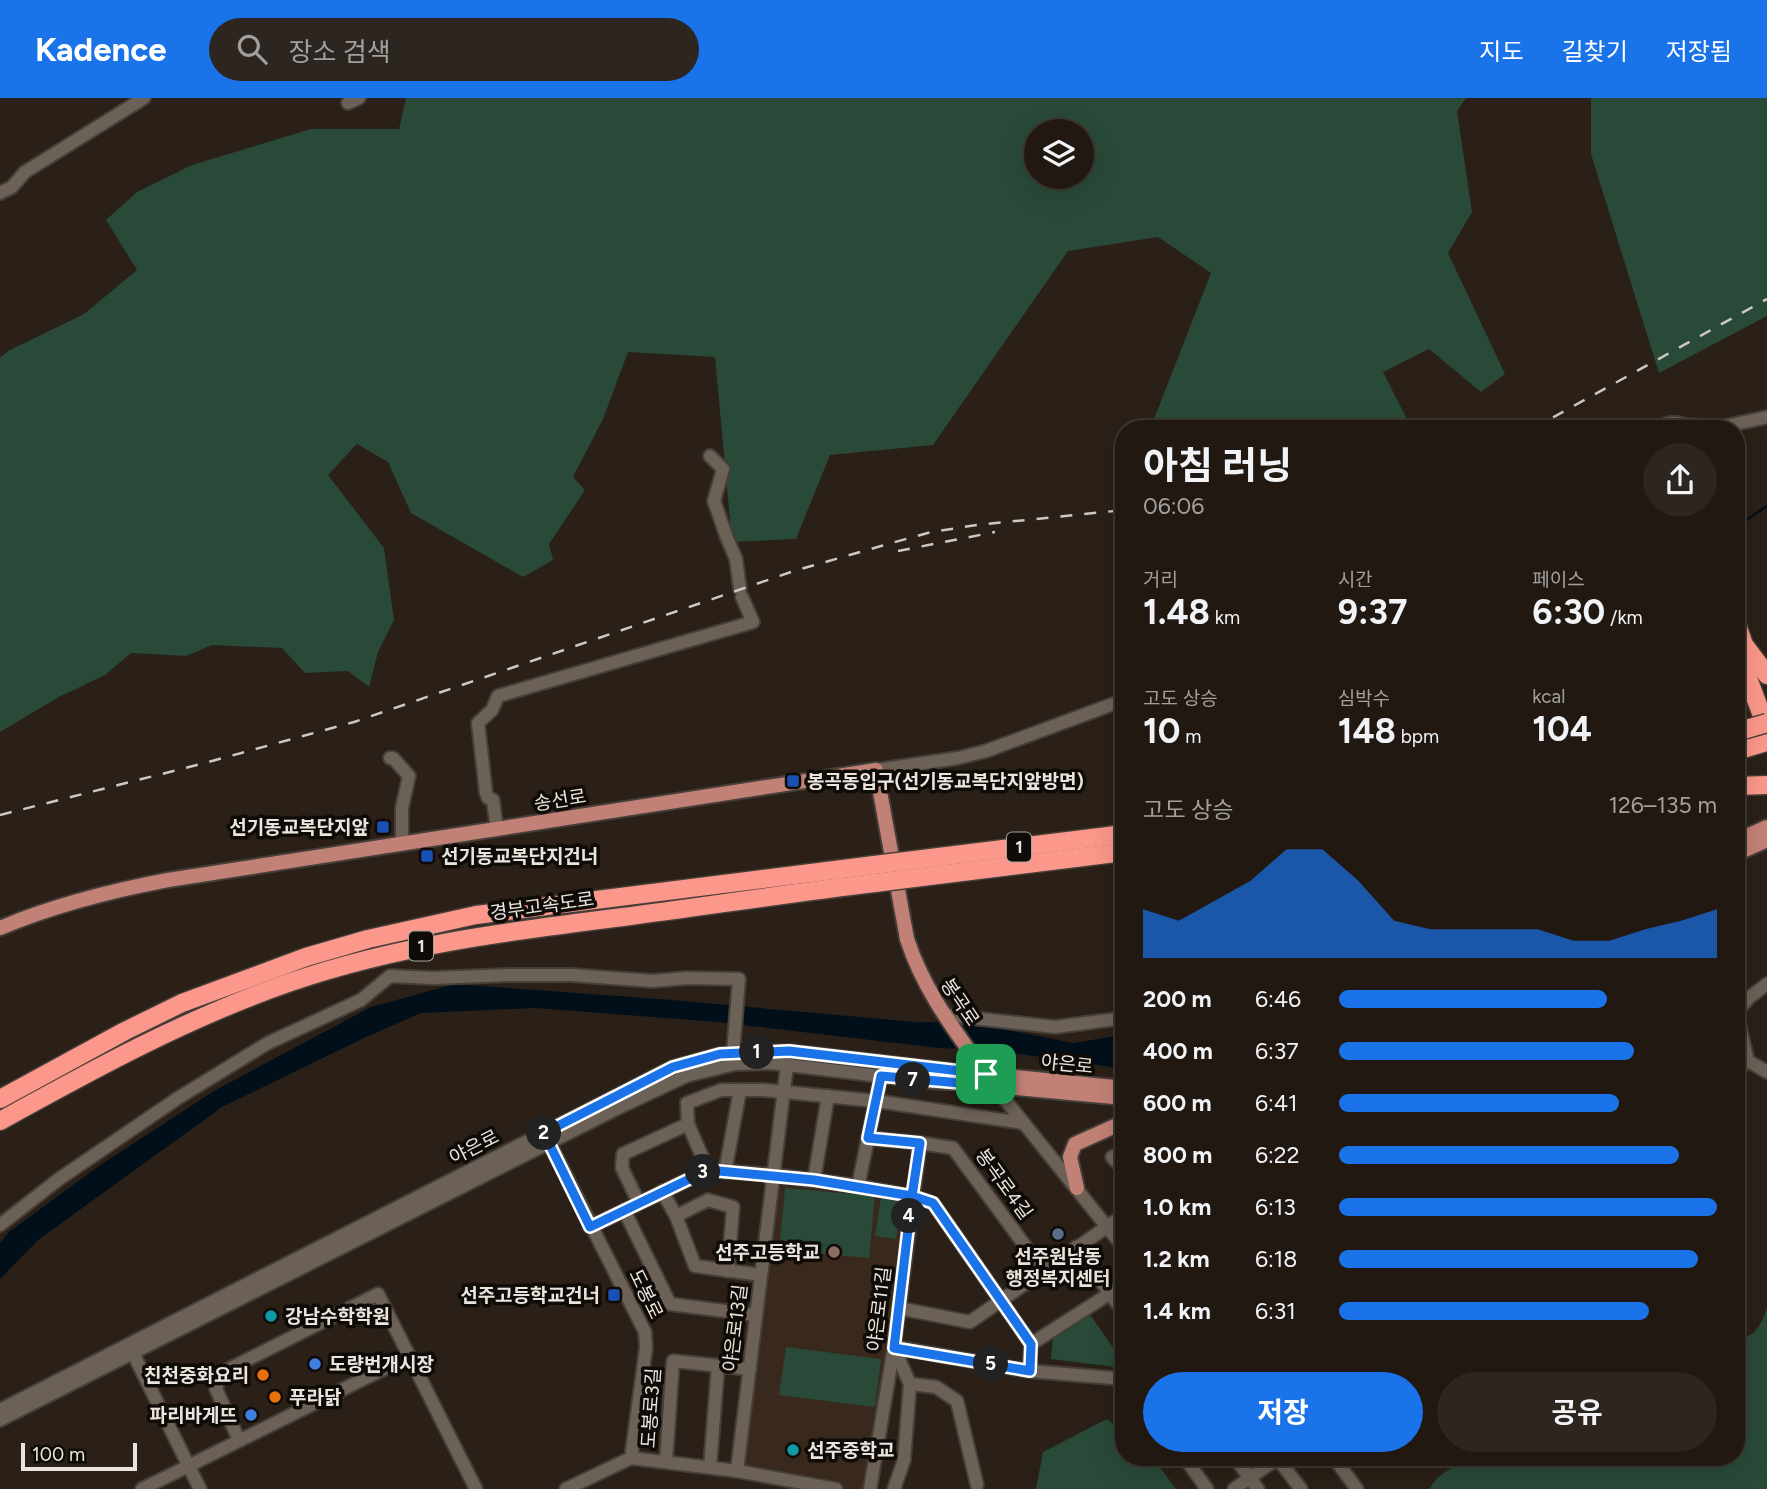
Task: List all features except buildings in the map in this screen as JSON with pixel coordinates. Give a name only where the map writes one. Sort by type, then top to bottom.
[{"type":"highway","points":[[1745,654],[1767,675]]},
{"type":"highway","points":[[1745,659],[1767,705]]},
{"type":"highway","points":[[1745,664],[1767,729]]},
{"type":"highway","points":[[1745,729],[1767,723]]},
{"type":"highway","points":[[1745,749],[1767,742]]},
{"type":"highway","points":[[1745,786],[1767,785]]},
{"type":"highway","name":"경부고속도로","points":[[0,1099],[182,1003],[271,969],[368,939],[476,915],[875,874],[1115,836]]},
{"type":"highway","name":"경부고속도로","points":[[914,869],[1115,853]]},
{"type":"highway","name":"경부고속도로","points":[[0,1121],[180,1026],[291,982],[360,960],[434,943],[875,874]]},
{"type":"main road","name":"송선로","points":[[0,928],[63,905],[134,887],[876,770]]},
{"type":"main road","name":"봉곡로","points":[[876,770],[907,939],[922,980],[990,1080]]},
{"type":"main road","points":[[1745,837],[1767,827]]},
{"type":"main road","points":[[1745,849],[1767,840]]},
{"type":"main road","name":"야은로","points":[[990,1080],[1115,1087]]},
{"type":"main road","name":"야은로","points":[[990,1080],[1115,1097]]},
{"type":"main road","points":[[1077,1188],[1070,1157],[1075,1144],[1115,1126]]},
{"type":"street","points":[[0,193],[12,187],[25,172],[144,98]]},
{"type":"street","points":[[1745,423],[1767,417]]},
{"type":"street","points":[[1745,424],[1750,422]]},
{"type":"street","points":[[497,830],[493,800],[488,798],[486,793],[478,723],[492,710],[498,696],[753,622],[741,593],[736,559],[714,501],[723,469],[709,456]]},
{"type":"street","name":"송선로","points":[[876,770],[958,758],[986,751],[1115,703]]},
{"type":"street","points":[[390,758],[409,776],[402,808],[402,844]]},
{"type":"street","points":[[0,1225],[59,1179],[178,1098],[268,1043],[361,1000],[390,976],[432,978],[571,975],[653,981],[686,978],[739,979],[733,1054]]},
{"type":"street","points":[[1745,1002],[1767,984]]},
{"type":"street","points":[[944,1015],[1055,1027],[1115,1019]]},
{"type":"street","points":[[1745,1047],[1748,1061],[1767,1072]]},
{"type":"street","name":"야은로","points":[[0,1420],[131,1349],[546,1138],[673,1067],[720,1054],[789,1051],[990,1080]]},
{"type":"street","name":"야은로","points":[[546,1138],[686,1076],[735,1064],[787,1065],[881,1076],[990,1080]]},
{"type":"street","name":"야은로13길","points":[[737,1471],[787,1065]]},
{"type":"street","points":[[858,1186],[881,1076]]},
{"type":"street","name":"봉곡로","points":[[990,1080],[1115,1236]]},
{"type":"street","points":[[708,1170],[688,1124],[687,1102],[721,1090],[784,1091],[876,1101],[1023,1123]]},
{"type":"street","points":[[725,1172],[740,1090]]},
{"type":"street","points":[[814,1180],[828,1096]]},
{"type":"street","points":[[639,1203],[622,1168],[623,1154],[688,1124]]},
{"type":"street","name":"도봉로","points":[[546,1138],[645,1332],[646,1349],[631,1458]]},
{"type":"street","points":[[868,1138],[920,1143]]},
{"type":"street","name":"야은로11길","points":[[870,1489],[894,1348],[920,1143]]},
{"type":"street","name":"봉곡로4길","points":[[920,1143],[953,1148],[1043,1270]]},
{"type":"street","points":[[590,1227],[708,1170],[814,1180],[912,1196],[933,1203],[1031,1344],[1030,1371]]},
{"type":"street","points":[[662,1191],[676,1216],[695,1266],[761,1275]]},
{"type":"street","points":[[676,1216],[708,1200],[733,1206],[728,1271]]},
{"type":"street","points":[[624,1210],[670,1304],[756,1315]]},
{"type":"street","points":[[898,1308],[970,1322],[1115,1222]]},
{"type":"street","points":[[1076,1247],[1115,1302]]},
{"type":"street","points":[[239,1440],[216,1389],[221,1374],[378,1294],[476,1489]]},
{"type":"street","points":[[1031,1344],[1109,1294]]},
{"type":"street","points":[[894,1348],[1030,1371],[1115,1378]]},
{"type":"street","points":[[894,1348],[910,1384],[904,1460],[894,1489]]},
{"type":"street","points":[[131,1349],[200,1489]]},
{"type":"street","name":"야은로","points":[[0,1410],[131,1349]]},
{"type":"street","points":[[142,1489],[410,1356]]},
{"type":"street","name":"도봉로3길","points":[[666,1461],[673,1361],[750,1368]]},
{"type":"street","points":[[710,1467],[718,1366]]},
{"type":"street","points":[[910,1384],[936,1387],[957,1401],[976,1485]]},
{"type":"street","points":[[566,1489],[631,1458]]},
{"type":"street","name":"도봉로3길","points":[[631,1458],[737,1471],[836,1489]]},
{"type":"street","points":[[1191,1466],[1208,1489]]},
{"type":"street","points":[[1241,1466],[1258,1489]]},
{"type":"street","points":[[1234,1489],[1267,1466]]},
{"type":"street","points":[[1284,1466],[1301,1489]]},
{"type":"street","points":[[1340,1466],[1357,1489]]},
{"type":"shaded area","points":[[774,1175],[912,1196],[870,1489],[836,1489],[737,1471]]},
{"type":"green space","points":[[406,98],[1466,98],[1457,111],[1472,212],[1448,253],[1505,374],[1481,392],[1429,349],[1383,372],[1407,420],[1154,420],[1211,273],[1158,237],[1068,251],[933,445],[830,455],[796,539],[732,542],[715,357],[628,352],[603,419],[573,477],[585,490],[549,544],[553,560],[523,577],[411,513],[388,462],[357,444],[328,475],[384,548],[394,620],[378,652],[369,687],[348,671],[305,673],[282,648],[212,645],[186,656],[131,653],[105,675],[59,697],[0,732],[0,358],[8,351],[84,314],[137,270],[106,220],[137,192],[192,165],[311,129],[399,129]]},
{"type":"green space","points":[[1591,98],[1767,98],[1767,316],[1659,373],[1591,154]]},
{"type":"green space","points":[[785,1188],[875,1196],[869,1258],[779,1250]]},
{"type":"green space","points":[[881,1198],[901,1201],[896,1239],[875,1236]]},
{"type":"green space","points":[[1767,1306],[1767,1489],[1429,1489],[1438,1477],[1455,1466],[1745,1466],[1745,1338],[1757,1329]]},
{"type":"green space","points":[[1089,1313],[1115,1350],[1115,1367],[1051,1359],[1053,1339]]},
{"type":"green space","points":[[786,1347],[881,1359],[875,1407],[779,1395]]},
{"type":"green space","points":[[1107,1419],[1115,1426],[1115,1466],[1159,1466],[1176,1489],[1036,1489],[1043,1452]]},
{"type":"water","points":[[455,984],[915,1022],[968,1022],[1073,1043],[1115,1036],[1115,1066],[990,1050],[939,1048],[718,1022],[535,1008],[421,1013],[222,1107],[38,1240],[0,1279],[0,1243],[9,1232],[99,1166],[214,1091],[371,1007]]},
{"type":"waterway","points":[[1745,521],[1767,506]]},
{"type":"railway","points":[[1548,420],[1767,299]]},
{"type":"railway","points":[[0,815],[354,722],[794,571],[931,532],[1115,511]]},
{"type":"railway","points":[[898,551],[995,532]]},
{"type":"place","name":"봉곡동입구(선기동교복단지앞방면)","points":[[793,781]]},
{"type":"place","name":"선기동교복단지앞","points":[[383,827]]},
{"type":"place","name":"선기동교복단지건너","points":[[427,856]]},
{"type":"place","name":"선주원남동 행정복지센터","points":[[1058,1234]]},
{"type":"place","name":"선주고등학교","points":[[834,1252]]},
{"type":"place","name":"선주고등학교건너","points":[[614,1295]]},
{"type":"place","name":"강남수학학원","points":[[271,1316]]},
{"type":"place","name":"도량번개시장","points":[[315,1364]]},
{"type":"place","name":"친천중화요리","points":[[263,1375]]},
{"type":"place","name":"푸라닭","points":[[275,1397]]},
{"type":"place","name":"파리바게뜨","points":[[251,1415]]},
{"type":"place","name":"선주중학교","points":[[793,1450]]},
{"type":"route","points":[[986,1074],[789,1051],[720,1054],[673,1067],[544,1133],[590,1227],[708,1170],[814,1180],[912,1196],[894,1348],[1030,1371],[1031,1344],[933,1203],[912,1196],[920,1143],[868,1138],[881,1076],[994,1086],[986,1074]]}]
